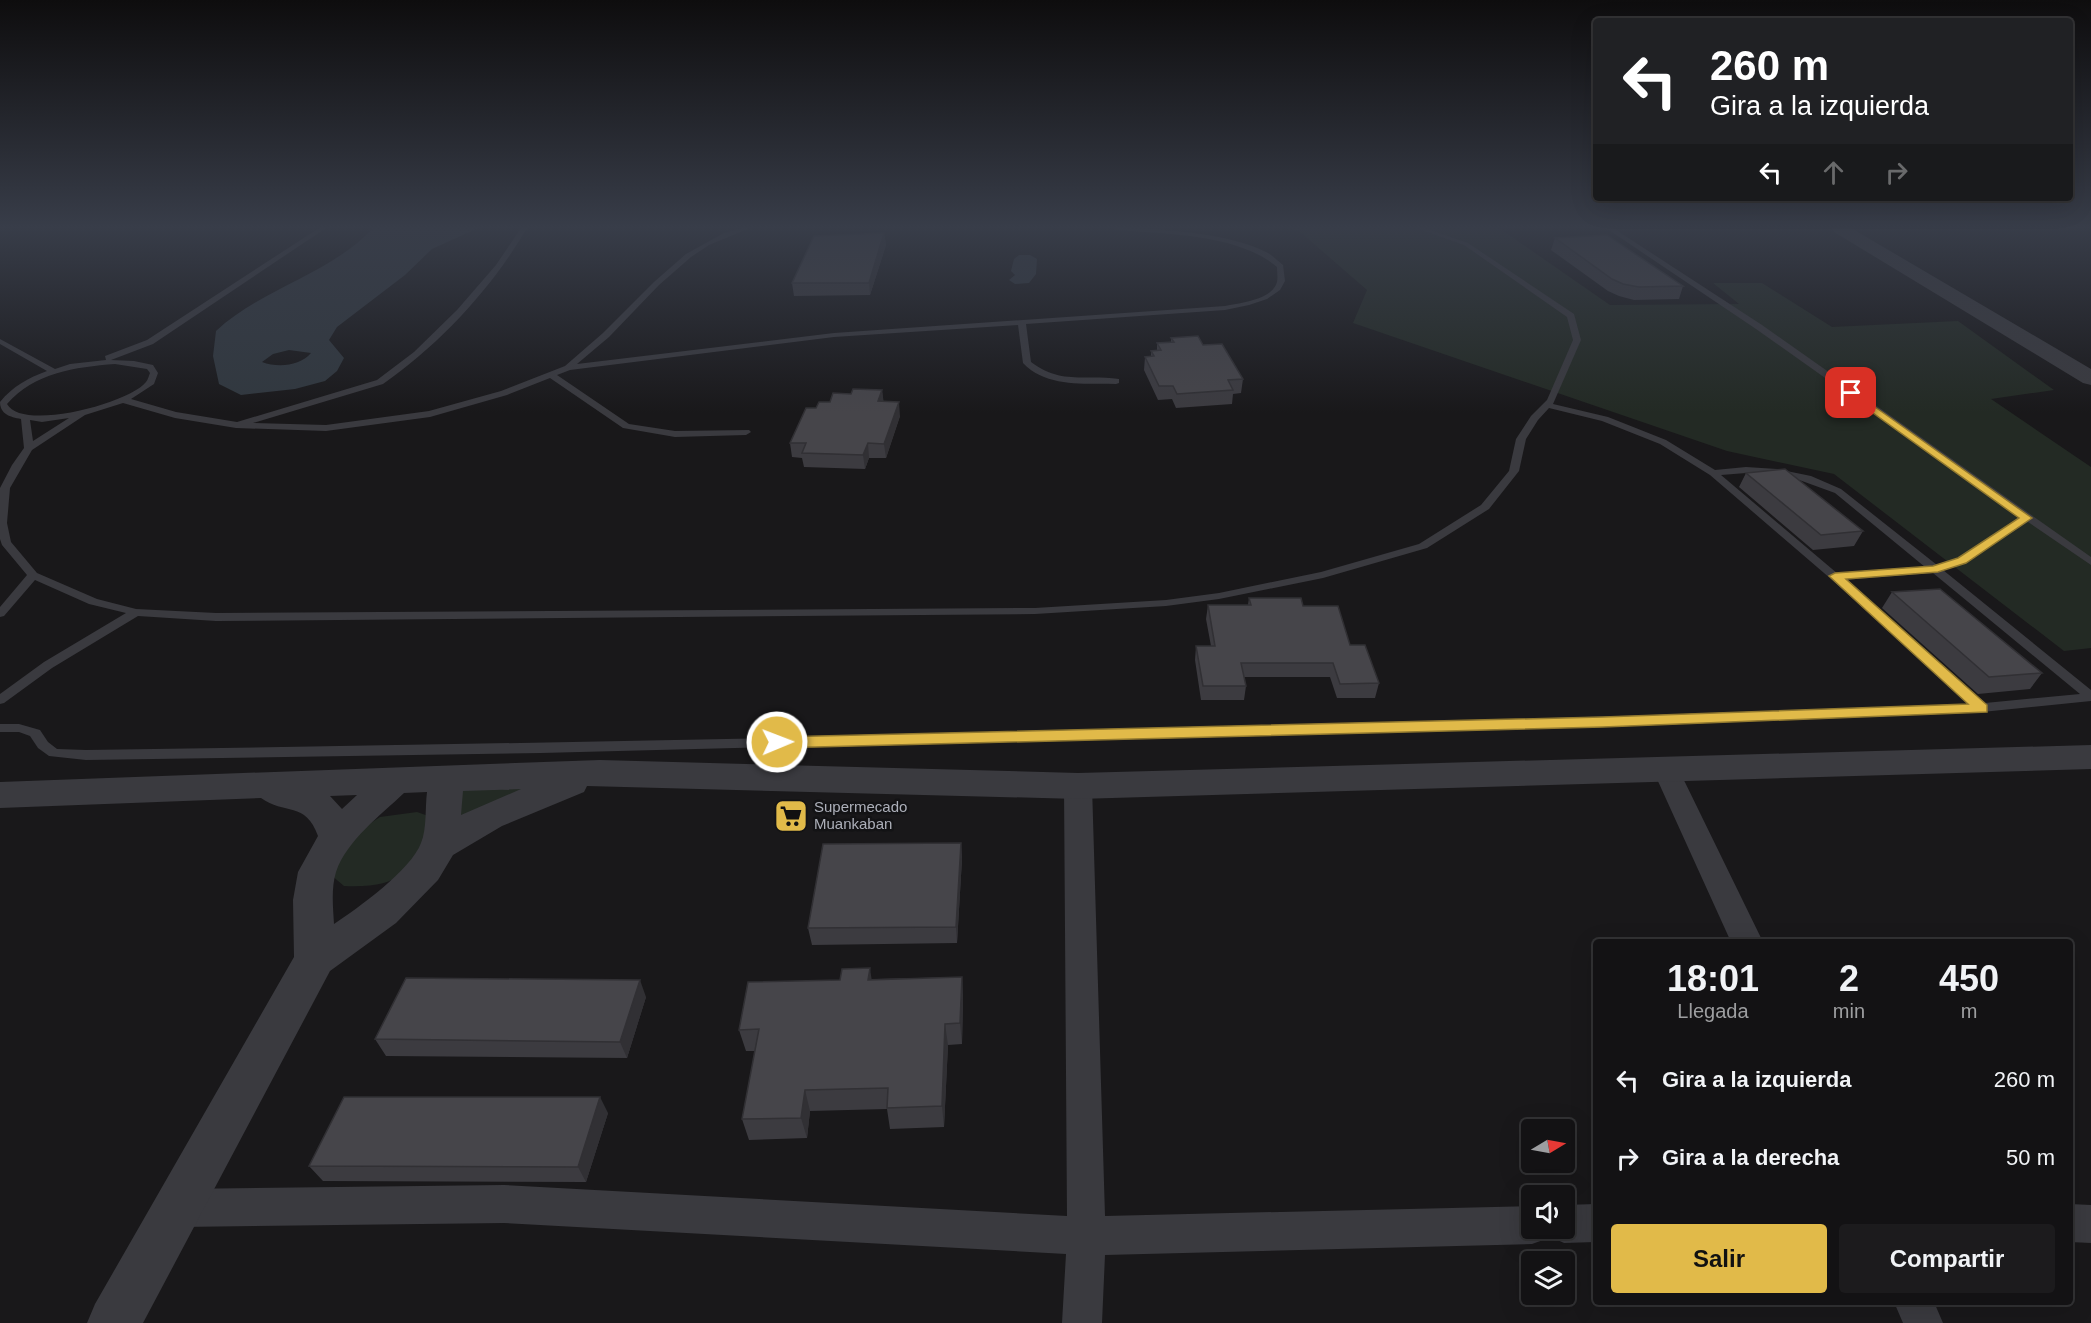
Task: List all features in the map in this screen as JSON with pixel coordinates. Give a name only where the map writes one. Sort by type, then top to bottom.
[{"type":"street","points":[[1947,290],[2091,378]]},
{"type":"street","points":[[0,795],[396,778],[446,779],[600,773],[1078,786],[2091,757]]},
{"type":"street","points":[[1665,768],[1746,939]]},
{"type":"street","points":[[440,845],[489,816],[600,773]]},
{"type":"street","points":[[315,959],[314,886],[317,872],[337,836],[396,778]]},
{"type":"street","points":[[114,1323],[315,959],[382,912],[424,869],[440,845],[446,779]]},
{"type":"street","points":[[248,785],[304,797],[331,816],[337,836]]},
{"type":"street","points":[[1078,786],[1086,1236],[1082,1323]]},
{"type":"street","points":[[179,1208],[504,1204],[1086,1236],[1521,1225]]},
{"type":"street","points":[[1575,1224],[1593,1223]]},
{"type":"street","points":[[2073,1223],[2091,1224]]},
{"type":"street","points":[[1915,1305],[1923,1323]]},
{"type":"lane","points":[[0,393],[13,392],[55,372],[99,362],[150,342],[229,290]]},
{"type":"lane","points":[[236,425],[380,382],[399,371],[478,290]]},
{"type":"lane","points":[[568,368],[609,332],[651,290]]},
{"type":"lane","points":[[123,400],[175,415],[236,425],[326,428],[430,414],[504,393],[568,368],[834,335],[1225,308],[1258,301],[1274,290]]},
{"type":"lane","points":[[82,413],[29,448],[5,488],[2,523],[6,543],[33,575],[93,602],[136,612],[216,617],[477,617],[1035,611],[1166,603],[1219,596],[1323,575],[1423,546],[1485,507],[1514,471],[1521,440],[1534,418],[1551,401],[1577,340],[1572,316],[1533,290]]},
{"type":"lane","points":[[1703,290],[1759,327],[2091,562]]},
{"type":"lane","points":[[1022,323],[1027,363],[1040,375],[1063,380],[1116,381]]},
{"type":"lane","points":[[0,341],[55,372]]},
{"type":"lane","points":[[139,362],[150,342]]},
{"type":"lane","points":[[13,392],[2,404],[12,415],[25,418],[82,413],[123,400],[151,382],[154,373],[150,367],[139,362],[99,362]]},
{"type":"lane","points":[[550,374],[626,426],[675,434],[746,432]]},
{"type":"lane","points":[[1546,405],[1605,419],[1663,442],[1713,473],[1835,576],[1982,708]]},
{"type":"lane","points":[[25,418],[29,448]]},
{"type":"lane","points":[[1713,473],[1735,470],[1783,471],[1811,478],[1838,491],[2091,697]]},
{"type":"lane","points":[[1835,576],[1934,570],[1962,560],[2027,518]]},
{"type":"lane","points":[[0,614],[33,575]]},
{"type":"lane","points":[[0,700],[48,664],[136,612]]},
{"type":"lane","points":[[0,728],[19,728],[35,733],[43,745],[54,753],[86,755],[541,748],[1603,722],[1982,708],[2091,697]]},
{"type":"shaded area","points":[[279,290],[386,290],[337,327],[329,340],[344,358],[337,371],[325,381],[295,389],[241,395],[219,384],[213,356],[216,331],[254,303]],"holes":[[[289,350],[311,353],[288,365],[262,362],[273,354]]]},
{"type":"shaded area","points":[[1367,290],[1588,290],[1610,305],[1739,304],[1721,290],[1773,290],[1832,327],[1958,321],[2054,390],[1991,399],[2091,467],[2091,648],[2064,651],[1834,474],[1727,451],[1353,323]]},
{"type":"shaded area","points":[[533,784],[456,822],[451,785]]},
{"type":"shaded area","points":[[417,812],[437,819],[439,833],[409,868],[400,875],[378,884],[344,886],[331,875],[357,832],[380,817]]},
{"type":"building","points":[[1198,336],[1203,345],[1222,344],[1243,379],[1228,380],[1233,390],[1177,394],[1173,386],[1159,386],[1145,357],[1154,356],[1151,351],[1161,350],[1157,343],[1174,342],[1171,338]]},
{"type":"building","points":[[853,389],[882,390],[878,401],[899,402],[884,444],[868,443],[863,455],[802,453],[806,443],[790,443],[806,408],[816,408],[819,402],[830,402],[833,393],[851,394]]},
{"type":"building","points":[[1785,469],[1863,531],[1821,535],[1746,473]]},
{"type":"building","points":[[1940,589],[2042,673],[1989,677],[1892,592]]},
{"type":"building","points":[[1249,598],[1301,598],[1303,606],[1338,606],[1350,645],[1365,645],[1379,683],[1340,684],[1333,663],[1241,663],[1246,686],[1203,686],[1196,646],[1215,646],[1208,605],[1251,605]]},
{"type":"building","points":[[961,843],[956,927],[808,928],[823,844]]},
{"type":"building","points":[[870,968],[868,980],[962,977],[960,1023],[945,1024],[942,1106],[887,1108],[888,1088],[805,1090],[801,1118],[742,1119],[759,1029],[739,1030],[748,982],[840,980],[842,969]]},
{"type":"building","points":[[406,978],[640,980],[620,1042],[375,1039]]},
{"type":"building","points":[[344,1097],[600,1097],[578,1167],[309,1166]]},
{"type":"place","name":"Supermecado Muankaban","points":[[791,816]]},
{"type":"route","points":[[777,742],[1603,722],[1982,708],[1835,576],[1934,570],[1962,560],[2027,518],[1851,393]]}]
